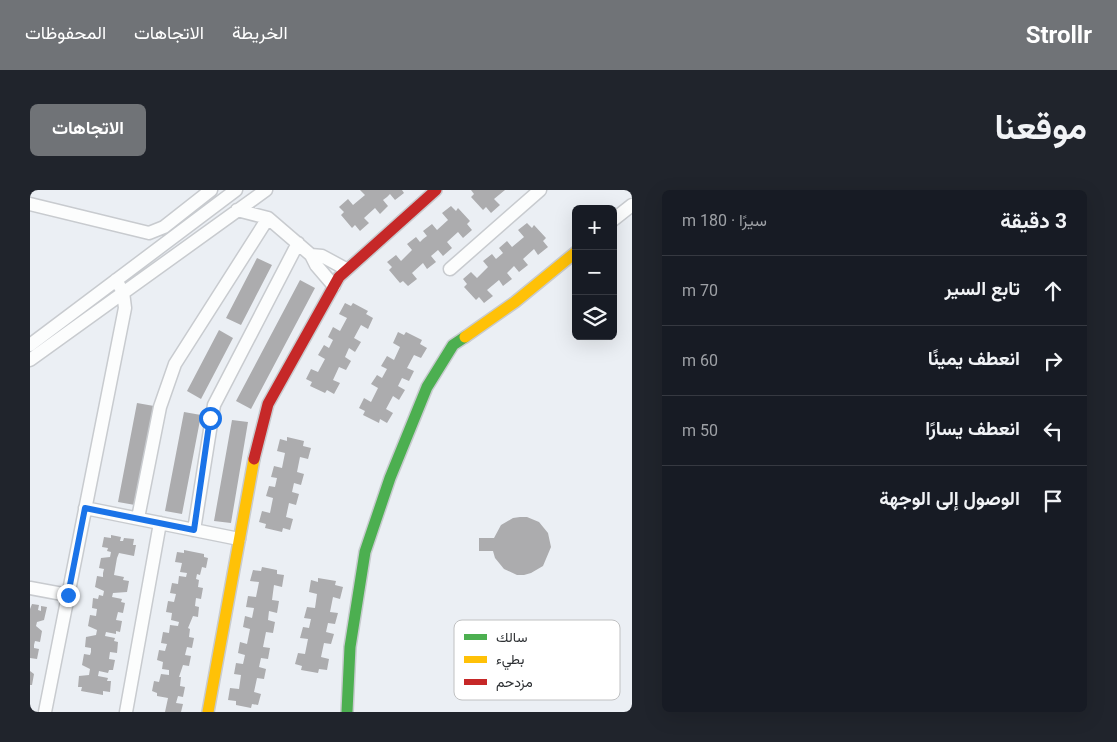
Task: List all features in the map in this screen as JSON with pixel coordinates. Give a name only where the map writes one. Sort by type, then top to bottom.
[{"type":"street","points":[[30,204],[149,233],[164,226],[211,190]]},
{"type":"street","points":[[30,345],[236,190]]},
{"type":"street","points":[[208,712],[239,539],[265,411],[334,286],[346,269],[436,190]]},
{"type":"street","points":[[450,269],[540,190]]},
{"type":"street","points":[[30,360],[259,192],[268,218]]},
{"type":"street","points":[[617,217],[632,204]]},
{"type":"street","points":[[237,210],[268,218],[311,255],[316,265],[334,286]]},
{"type":"street","points":[[138,518],[160,406],[174,364],[268,218]]},
{"type":"street","points":[[194,530],[214,405],[298,243]]},
{"type":"street","points":[[311,255],[322,256],[346,269]]},
{"type":"street","points":[[347,712],[350,647],[365,552],[390,478],[427,387],[453,345],[515,302],[572,255]]},
{"type":"street","points":[[45,712],[125,308],[123,292],[116,280]]},
{"type":"street","points":[[85,508],[239,539]]},
{"type":"street","points":[[126,712],[160,523]]},
{"type":"street","points":[[30,588],[68,595]]},
{"type":"building","points":[[360,190],[402,190],[404,193],[395,200],[390,194],[383,200],[388,206],[380,214],[375,208],[364,218],[369,223],[360,231],[355,225],[352,228],[341,215],[344,212],[339,207],[348,199],[353,205],[365,195]]},
{"type":"building","points":[[471,190],[505,190],[494,199],[500,205],[491,213],[486,207],[483,210],[471,197],[474,194]]},
{"type":"building","points":[[451,206],[456,211],[458,208],[470,221],[467,224],[472,230],[463,238],[458,232],[447,242],[452,248],[443,256],[438,250],[431,256],[436,262],[427,269],[423,263],[412,273],[417,279],[408,286],[403,281],[400,283],[389,270],[392,267],[387,262],[396,255],[401,261],[412,250],[407,244],[416,237],[420,242],[427,236],[423,231],[432,224],[437,230],[448,220],[442,213]]},
{"type":"building","points":[[527,223],[532,228],[534,225],[546,238],[543,241],[548,247],[538,255],[534,249],[523,259],[528,265],[519,272],[514,266],[507,273],[512,279],[503,286],[499,280],[487,290],[493,296],[484,303],[479,297],[476,300],[464,287],[467,284],[463,279],[471,272],[477,278],[488,267],[483,261],[492,254],[496,259],[503,253],[499,248],[507,241],[512,247],[524,237],[518,230]]},
{"type":"building","points":[[257,258],[272,265],[241,325],[226,318]]},
{"type":"building","points":[[300,280],[315,288],[251,409],[236,401]]},
{"type":"building","points":[[345,303],[351,306],[353,303],[368,311],[366,314],[373,318],[368,329],[361,325],[354,338],[361,342],[355,352],[349,348],[345,357],[351,361],[346,370],[339,367],[333,380],[340,383],[334,394],[327,390],[325,393],[310,386],[312,382],[306,379],[311,369],[318,372],[325,359],[318,355],[324,345],[329,348],[333,340],[328,337],[333,327],[340,331],[347,318],[339,314]]},
{"type":"building","points":[[219,330],[233,338],[201,399],[187,391]]},
{"type":"building","points":[[398,332],[404,335],[406,332],[422,340],[420,344],[427,348],[421,358],[414,355],[407,368],[414,371],[409,381],[402,378],[398,386],[405,390],[399,400],[393,396],[386,409],[393,413],[387,423],[380,419],[379,423],[363,415],[365,411],[359,408],[364,398],[371,402],[378,388],[371,384],[377,375],[382,378],[387,369],[381,366],[387,356],[394,360],[400,347],[393,343]]},
{"type":"building","points":[[137,403],[154,406],[135,505],[118,502]]},
{"type":"building","points":[[184,412],[201,415],[182,514],[165,511]]},
{"type":"building","points":[[232,420],[248,422],[231,523],[214,521]]},
{"type":"building","points":[[287,437],[304,441],[303,446],[311,448],[308,459],[300,457],[297,472],[304,474],[301,485],[294,483],[292,492],[299,494],[296,505],[289,503],[286,517],[293,519],[290,530],[283,528],[282,532],[265,528],[266,524],[259,522],[262,511],[270,513],[273,498],[266,496],[269,486],[275,487],[277,478],[271,477],[274,466],[282,468],[285,453],[277,451],[280,439],[287,441]]},
{"type":"building","points":[[527,517],[539,522],[548,533],[551,547],[543,566],[524,575],[517,575],[504,569],[495,558],[493,551],[479,551],[479,538],[494,538],[501,525],[513,518]]},
{"type":"building","points":[[111,535],[121,537],[120,541],[123,541],[124,538],[134,539],[133,545],[136,545],[134,556],[119,553],[117,558],[114,575],[124,577],[123,580],[129,581],[127,592],[113,593],[112,597],[122,599],[121,602],[125,603],[123,613],[118,612],[116,620],[122,621],[120,632],[116,631],[116,634],[106,632],[105,636],[115,638],[114,641],[118,642],[117,653],[110,652],[109,659],[115,660],[113,670],[109,670],[108,673],[99,671],[98,676],[108,678],[107,681],[111,681],[110,692],[103,691],[103,695],[81,691],[82,687],[78,687],[79,676],[89,675],[90,669],[82,665],[84,654],[90,655],[91,652],[91,648],[85,647],[86,637],[96,635],[97,630],[88,626],[90,615],[96,616],[97,609],[92,608],[93,598],[98,599],[99,595],[103,596],[104,591],[95,587],[97,576],[103,577],[104,569],[99,568],[101,558],[110,557],[111,552],[107,551],[108,548],[102,547],[104,537],[111,538]]},
{"type":"building","points":[[184,550],[204,554],[204,557],[208,558],[206,568],[202,567],[200,575],[197,574],[196,579],[199,580],[198,587],[203,588],[201,599],[196,598],[195,606],[199,607],[198,617],[193,616],[188,628],[190,629],[189,637],[194,638],[192,648],[187,647],[185,655],[191,656],[189,666],[183,665],[179,677],[181,677],[180,686],[185,687],[183,697],[178,696],[176,703],[183,704],[181,712],[165,712],[168,698],[157,696],[157,693],[152,691],[154,681],[159,682],[161,674],[169,675],[169,670],[162,669],[163,662],[157,660],[159,650],[165,651],[167,644],[161,643],[163,632],[169,633],[170,625],[178,626],[179,622],[171,620],[172,613],[166,612],[168,601],[174,602],[176,594],[170,593],[172,583],[178,584],[179,576],[186,577],[187,573],[180,572],[182,563],[175,562],[177,552],[184,553]]},
{"type":"building","points":[[262,567],[277,570],[277,574],[284,575],[282,587],[274,585],[272,600],[279,601],[277,613],[269,611],[268,620],[275,622],[273,633],[266,632],[263,647],[270,648],[268,659],[261,658],[259,667],[266,669],[264,679],[257,678],[254,692],[261,694],[258,705],[252,704],[251,708],[236,705],[236,701],[228,700],[230,688],[239,689],[241,675],[234,674],[236,663],[243,664],[245,655],[238,653],[240,642],[247,644],[250,629],[243,627],[245,616],[252,618],[254,608],[246,607],[248,596],[256,597],[259,582],[250,581],[253,570],[261,571]]},
{"type":"building","points":[[318,578],[336,581],[335,585],[343,587],[340,599],[333,597],[330,612],[338,613],[335,624],[328,623],[326,632],[334,634],[331,644],[324,643],[321,657],[329,659],[327,670],[319,669],[318,673],[301,670],[302,666],[295,664],[298,653],[305,654],[308,639],[300,638],[303,627],[309,628],[311,619],[304,618],[307,607],[315,608],[317,594],[309,592],[311,580],[318,582]]},
{"type":"building","points":[[32,604],[39,605],[38,610],[41,611],[41,606],[47,607],[44,620],[37,622],[36,626],[42,631],[40,642],[35,641],[34,645],[34,648],[39,649],[37,659],[30,658],[30,609]]},
{"type":"building","points":[[30,671],[34,674],[32,685],[30,685]]},
{"type":"traffic: fast","points":[[347,712],[350,647],[365,552],[390,478],[427,387],[453,345],[465,337]]},
{"type":"traffic: slow","points":[[465,337],[515,302],[572,255]]},
{"type":"traffic: slow","points":[[208,712],[254,459]]},
{"type":"traffic: jam","points":[[254,459],[268,404],[339,277],[436,190]]},
{"type":"route","points":[[68,595],[85,508],[194,530],[210,418]]}]
